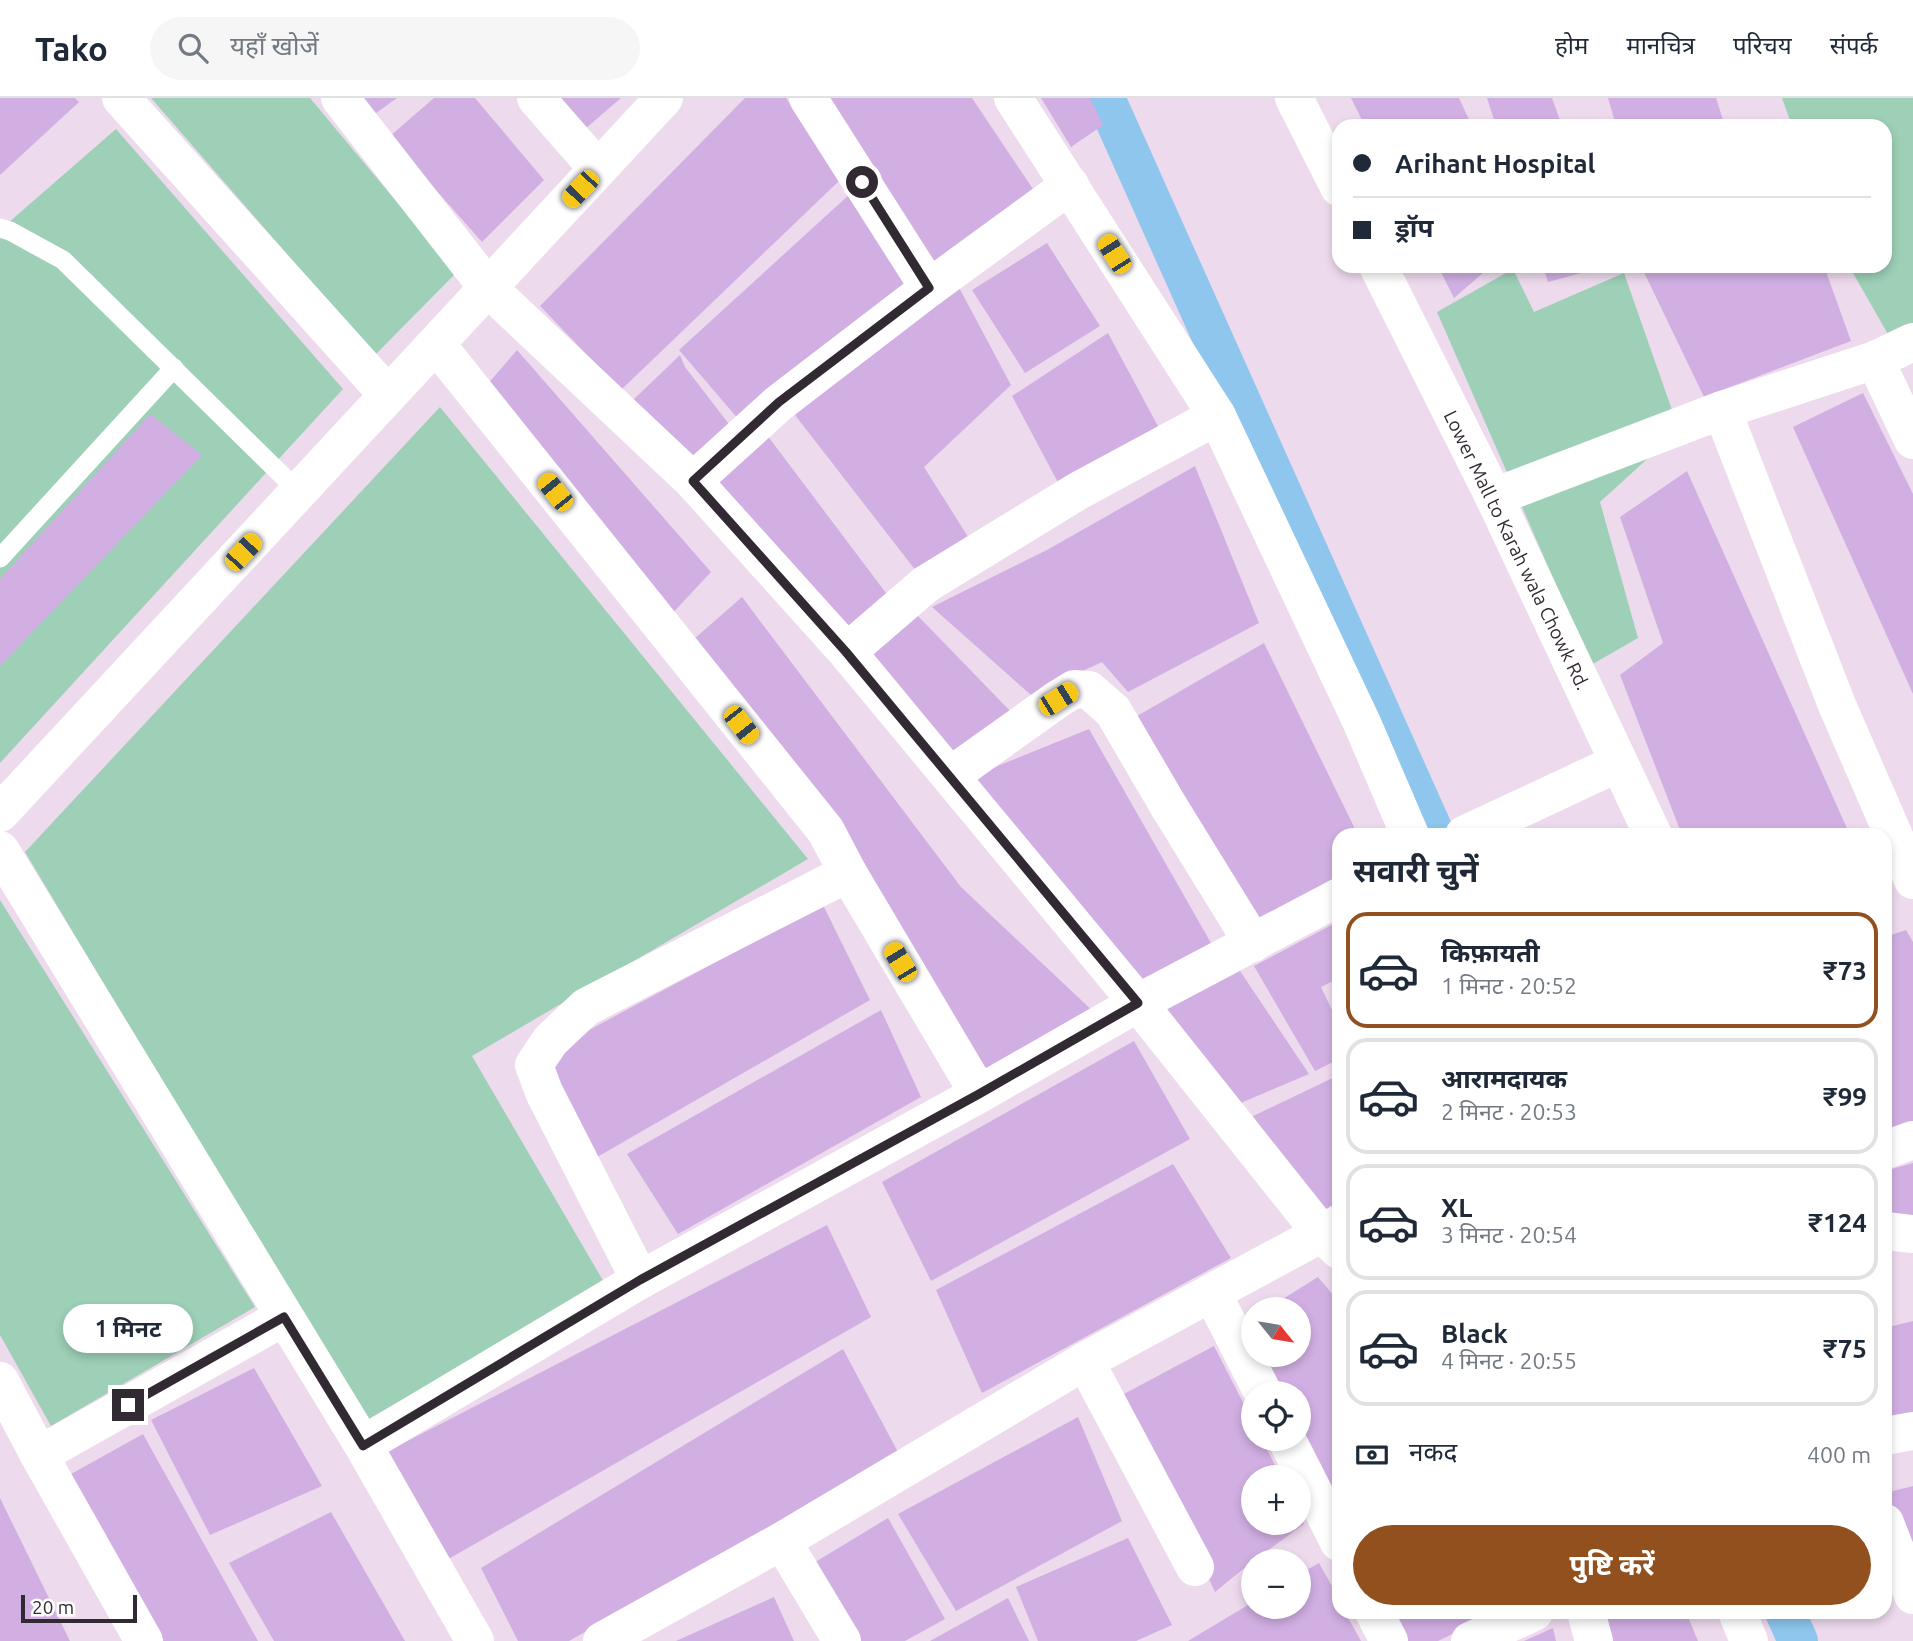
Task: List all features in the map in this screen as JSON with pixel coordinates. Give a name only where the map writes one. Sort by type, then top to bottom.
[{"type":"street","points":[[121,98],[388,396]]},
{"type":"street","points":[[340,98],[488,288],[693,481],[846,652],[1332,1235]]},
{"type":"street","points":[[536,98],[598,169]]},
{"type":"street","points":[[0,813],[664,98]]},
{"type":"street","points":[[808,98],[929,288]]},
{"type":"street","points":[[1013,98],[1217,416],[1362,723],[1407,828]]},
{"type":"street","points":[[1294,98],[1332,173]]},
{"type":"street","points":[[693,481],[779,402],[1070,185]]},
{"type":"street","name":"Lower Mall to Karah wala Chowk Rd.","points":[[1382,273],[1494,497],[1650,828]]},
{"type":"street","points":[[1494,497],[1722,410],[1875,360],[1913,342]]},
{"type":"street","points":[[436,344],[825,831],[979,1094]]},
{"type":"street","points":[[1875,360],[1913,440]]},
{"type":"street","points":[[1722,410],[1837,705],[1890,828]]},
{"type":"street","points":[[846,652],[926,584],[1078,491],[1217,416]]},
{"type":"street","points":[[950,776],[1074,689],[1089,690],[1114,711],[1253,943]]},
{"type":"street","points":[[1478,828],[1618,763]]},
{"type":"street","points":[[1892,832],[1913,881],[1892,892]]},
{"type":"street","points":[[0,850],[363,1446],[475,1641]]},
{"type":"street","points":[[640,1280],[544,1093],[534,1065],[550,1041],[586,1007],[848,873]]},
{"type":"street","points":[[363,1446],[640,1280],[979,1094],[1138,1003],[1332,901]]},
{"type":"street","points":[[1892,1148],[1913,1140]]},
{"type":"street","points":[[1892,1232],[1913,1234]]},
{"type":"street","points":[[602,1641],[782,1541],[1085,1361],[1212,1293],[1332,1236]]},
{"type":"street","points":[[1212,1293],[1257,1381]]},
{"type":"street","points":[[39,1455],[284,1317]]},
{"type":"street","points":[[1085,1361],[1195,1567]]},
{"type":"street","points":[[0,1381],[144,1641]]},
{"type":"street","points":[[1892,1435],[1913,1431]]},
{"type":"street","points":[[1293,1451],[1332,1528]]},
{"type":"street","points":[[782,1541],[842,1641]]},
{"type":"street","points":[[1892,1541],[1913,1595]]},
{"type":"street","points":[[1378,1619],[1389,1641]]},
{"type":"street","points":[[1470,1641],[1519,1619]]},
{"type":"street","points":[[1588,1619],[1594,1641]]},
{"type":"street","points":[[1740,1619],[1749,1641]]},
{"type":"lane","points":[[0,228],[63,260],[299,492]]},
{"type":"lane","points":[[2,551],[174,368]]},
{"type":"green space","points":[[151,98],[310,98],[456,273],[375,355]]},
{"type":"green space","points":[[1782,98],[1913,98],[1913,350],[1897,350],[1853,273],[1892,273],[1892,119],[1790,119]]},
{"type":"green space","points":[[116,129],[343,389],[0,763],[0,230]]},
{"type":"green space","points":[[1506,273],[1515,273],[1534,312],[1624,273],[1679,430],[1600,502],[1638,638],[1591,665],[1437,312]]},
{"type":"green space","points":[[440,407],[808,859],[472,1056],[605,1284],[365,1421],[25,852]]},
{"type":"green space","points":[[0,900],[255,1307],[51,1426],[0,1335]]},
{"type":"building","points":[[0,98],[75,98],[79,102],[0,175]]},
{"type":"building","points":[[357,98],[397,98],[372,116]]},
{"type":"building","points":[[434,98],[475,98],[544,180],[482,242],[389,137]]},
{"type":"building","points":[[557,98],[621,98],[585,129]]},
{"type":"building","points":[[745,98],[786,98],[840,180],[621,390],[540,306]]},
{"type":"building","points":[[822,98],[972,98],[1035,192],[931,270]]},
{"type":"building","points":[[1041,98],[1090,98],[1103,125],[1071,147]]},
{"type":"building","points":[[1351,98],[1459,98],[1469,119],[1362,119]]},
{"type":"building","points":[[1487,98],[1552,98],[1560,119],[1494,119]]},
{"type":"building","points":[[1608,98],[1716,98],[1723,119],[1614,119]]},
{"type":"building","points":[[851,193],[912,281],[740,421],[679,350]]},
{"type":"building","points":[[1047,243],[1100,326],[1025,373],[972,290]]},
{"type":"building","points":[[1442,273],[1483,273],[1454,298]]},
{"type":"building","points":[[1545,273],[1582,273],[1548,282]]},
{"type":"building","points":[[1644,273],[1827,273],[1851,341],[1704,397]]},
{"type":"building","points":[[956,282],[1011,385],[924,467],[970,540],[920,576],[795,415]]},
{"type":"building","points":[[1108,333],[1160,430],[1062,490],[1012,396]]},
{"type":"building","points":[[517,350],[711,572],[669,617],[486,386]]},
{"type":"building","points":[[680,355],[685,367],[732,428],[691,462],[632,401]]},
{"type":"building","points":[[1863,393],[1913,494],[1913,694],[1793,427]]},
{"type":"building","points":[[150,414],[202,455],[0,666],[0,579]]},
{"type":"building","points":[[767,435],[889,597],[839,634],[711,487]]},
{"type":"building","points":[[1195,466],[1259,623],[1128,692],[1102,662],[1031,695],[932,607],[1047,550]]},
{"type":"building","points":[[1687,471],[1847,828],[1679,828],[1620,675],[1663,643],[1620,517]]},
{"type":"building","points":[[742,597],[961,887],[1097,1015],[964,1085],[694,639]]},
{"type":"building","points":[[917,615],[1016,717],[952,757],[867,660]]},
{"type":"building","points":[[1264,643],[1355,828],[1332,828],[1332,880],[1240,930],[1137,716]]},
{"type":"building","points":[[1089,729],[1211,943],[1142,979],[963,780]]},
{"type":"building","points":[[823,905],[870,1000],[592,1160],[529,1062]]},
{"type":"building","points":[[1332,925],[1332,982],[1321,987],[1332,1010],[1332,1062],[1315,1071],[1254,966]]},
{"type":"building","points":[[1906,930],[1913,942],[1913,1121],[1892,1128],[1892,935]]},
{"type":"building","points":[[1240,971],[1309,1074],[1236,1105],[1162,1012]]},
{"type":"building","points":[[881,1010],[921,1097],[678,1234],[627,1154]]},
{"type":"building","points":[[1134,1041],[1190,1139],[931,1281],[882,1182]]},
{"type":"building","points":[[1332,1078],[1332,1205],[1316,1215],[1253,1116]]},
{"type":"building","points":[[1913,1163],[1913,1232],[1892,1235],[1892,1169]]},
{"type":"building","points":[[1173,1164],[1231,1258],[982,1393],[936,1290]]},
{"type":"building","points":[[827,1225],[871,1317],[445,1561],[386,1452]]},
{"type":"building","points":[[1318,1277],[1332,1294],[1332,1494],[1309,1451],[1311,1451],[1311,1381],[1272,1381],[1265,1367],[1311,1367],[1311,1297],[1286,1297]]},
{"type":"building","points":[[1913,1321],[1913,1425],[1892,1430],[1892,1326]]},
{"type":"building","points":[[1214,1346],[1241,1399],[1241,1451],[1268,1451],[1275,1465],[1241,1465],[1241,1535],[1289,1535],[1270,1549],[1241,1549],[1241,1571],[1215,1592],[1122,1395]]},
{"type":"building","points":[[843,1349],[899,1454],[569,1641],[518,1641],[481,1568]]},
{"type":"building","points":[[254,1368],[322,1486],[210,1535],[151,1420]]},
{"type":"building","points":[[1078,1417],[1122,1521],[956,1611],[898,1514]]},
{"type":"building","points":[[143,1434],[258,1641],[155,1641],[71,1474]]},
{"type":"building","points":[[1913,1486],[1913,1566],[1892,1544],[1892,1491]]},
{"type":"building","points":[[0,1498],[70,1641],[0,1641]]},
{"type":"building","points":[[331,1512],[405,1641],[274,1641],[229,1563]]},
{"type":"building","points":[[888,1518],[945,1619],[905,1641],[857,1641],[812,1564]]},
{"type":"building","points":[[1128,1538],[1172,1625],[1136,1641],[1038,1641],[1016,1587]]},
{"type":"building","points":[[1319,1563],[1332,1586],[1332,1619],[1349,1619],[1361,1641],[1188,1641],[1241,1609],[1241,1619],[1311,1619],[1311,1568]]},
{"type":"building","points":[[774,1597],[794,1641],[676,1641]]},
{"type":"building","points":[[1008,1598],[1029,1641],[930,1641]]},
{"type":"building","points":[[1394,1619],[1484,1619],[1438,1641],[1405,1641]]},
{"type":"building","points":[[1601,1619],[1689,1619],[1698,1641],[1606,1641]]},
{"type":"building","points":[[1553,1628],[1556,1641],[1524,1641]]},
{"type":"waterway","points":[[1105,98],[1432,828]]},
{"type":"waterway","points":[[1788,1619],[1798,1641]]},
{"type":"route","points":[[128,1405],[284,1317],[363,1446],[640,1280],[979,1094],[1138,1003],[846,652],[693,481],[779,402],[929,288],[862,182]]}]
